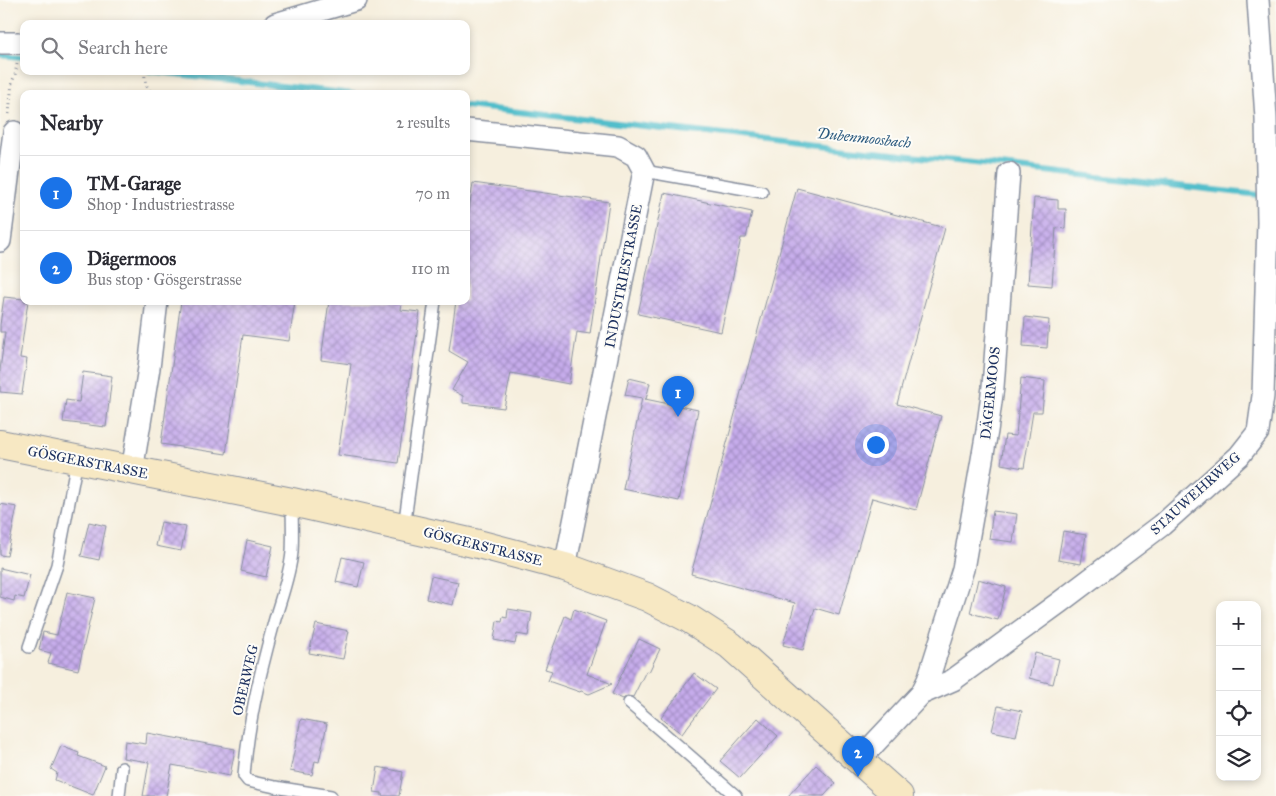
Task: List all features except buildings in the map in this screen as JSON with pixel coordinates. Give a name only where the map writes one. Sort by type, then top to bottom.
[{"type":"main road","name":"GÖSGERSTRASSE","points":[[0,444],[292,502],[478,544],[565,567],[647,596],[688,618],[730,645],[859,760],[890,792]]},
{"type":"street","points":[[288,20],[356,0]]},
{"type":"street","name":"STAUWEHRWEG","points":[[859,760],[921,694],[953,680],[1162,525],[1267,432],[1264,396],[1268,222],[1266,118],[1258,0]]},
{"type":"street","points":[[0,43],[20,43]]},
{"type":"street","points":[[470,130],[618,146],[636,156],[644,171]]},
{"type":"street","points":[[0,241],[14,132]]},
{"type":"street","name":"INDUSTRIESTRASSE","points":[[565,567],[644,171]]},
{"type":"street","name":"DÄGERMOOS","points":[[921,694],[928,680],[963,569],[971,529],[993,386],[1009,173]]},
{"type":"street","points":[[132,471],[149,368],[157,305]]},
{"type":"lane","points":[[644,171],[762,192]]},
{"type":"lane","points":[[404,527],[434,305]]},
{"type":"lane","points":[[29,648],[57,566],[77,460]]},
{"type":"lane","name":"OBERWEG","points":[[292,502],[292,553],[256,690],[248,735],[244,776],[248,781],[331,796]]},
{"type":"lane","points":[[628,703],[736,796]]},
{"type":"lane","points":[[120,796],[122,768]]},
{"type":"path","points":[[14,132],[8,121],[12,82],[17,64]]},
{"type":"path","points":[[144,75],[148,90]]},
{"type":"waterway","name":"Dubenmoosbach","points":[[0,55],[20,57]]},
{"type":"waterway","name":"Dubenmoosbach","points":[[185,75],[318,90]]},
{"type":"waterway","name":"Dubenmoosbach","points":[[470,106],[1259,195]]},
{"type":"place","name":"TM-Garage","points":[[678,417]]},
{"type":"place","name":"Dägermoos","points":[[858,777]]}]
